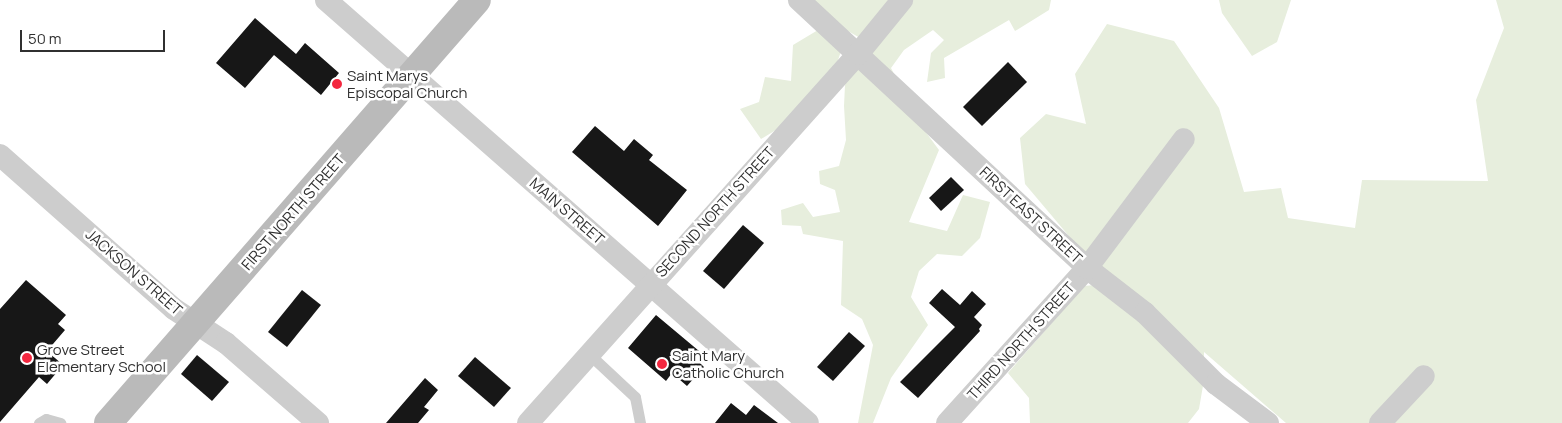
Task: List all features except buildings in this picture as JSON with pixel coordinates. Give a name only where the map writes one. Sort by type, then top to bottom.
[{"type":"street","name":"MAIN STREET","points":[[326,0],[808,423]]},
{"type":"street","name":"FIRST NORTH STREET","points":[[108,423],[477,0]]},
{"type":"street","name":"FIRST EAST STREET","points":[[799,0],[1087,268],[1145,313],[1216,384],[1268,423]]},
{"type":"street","name":"SECOND NORTH STREET","points":[[528,423],[650,284],[858,54],[902,0]]},
{"type":"street","name":"THIRD NORTH STREET","points":[[947,423],[1087,268],[1184,139]]},
{"type":"street","name":"JACKSON STREET","points":[[0,155],[174,309],[226,342],[318,423]]},
{"type":"street","points":[[1380,423],[1424,376]]},
{"type":"lane","points":[[589,354],[635,397],[640,423]]},
{"type":"lane","points":[[39,423],[46,419],[60,423]]},
{"type":"green space","points":[[787,0],[1051,0],[1049,10],[1015,31],[1009,20],[944,58],[945,78],[927,82],[931,53],[944,40],[933,30],[904,50],[891,68],[919,123],[939,150],[909,222],[947,231],[963,195],[990,202],[980,238],[962,256],[937,254],[919,271],[911,297],[928,325],[891,378],[873,423],[858,423],[873,345],[862,319],[841,305],[843,241],[803,234],[801,226],[782,225],[781,210],[803,203],[813,217],[840,212],[835,190],[820,184],[819,171],[839,166],[846,140],[845,85],[867,42],[848,31],[828,89],[807,111],[761,139],[740,109],[759,102],[765,77],[791,81],[793,45],[818,30],[822,9]]},
{"type":"green space","points":[[1219,0],[1291,0],[1277,42],[1252,56],[1222,13]]},
{"type":"green space","points":[[1496,0],[1562,0],[1562,423],[1286,423],[1204,352],[1204,369],[1106,280],[1025,184],[1020,138],[1046,114],[1086,124],[1075,74],[1107,24],[1174,41],[1219,108],[1244,192],[1281,188],[1288,218],[1355,228],[1362,180],[1488,181],[1476,100],[1504,28]]},
{"type":"green space","points":[[1105,284],[1205,374],[1199,409],[1188,423],[1030,423],[1029,398],[1008,373],[1084,286]]},
{"type":"place","name":"Saint Marys Episcopal Church","points":[[337,84]]},
{"type":"place","name":"Grove Street Elementary School","points":[[27,358]]},
{"type":"place","name":"Saint Mary Catholic Church","points":[[662,364]]}]
